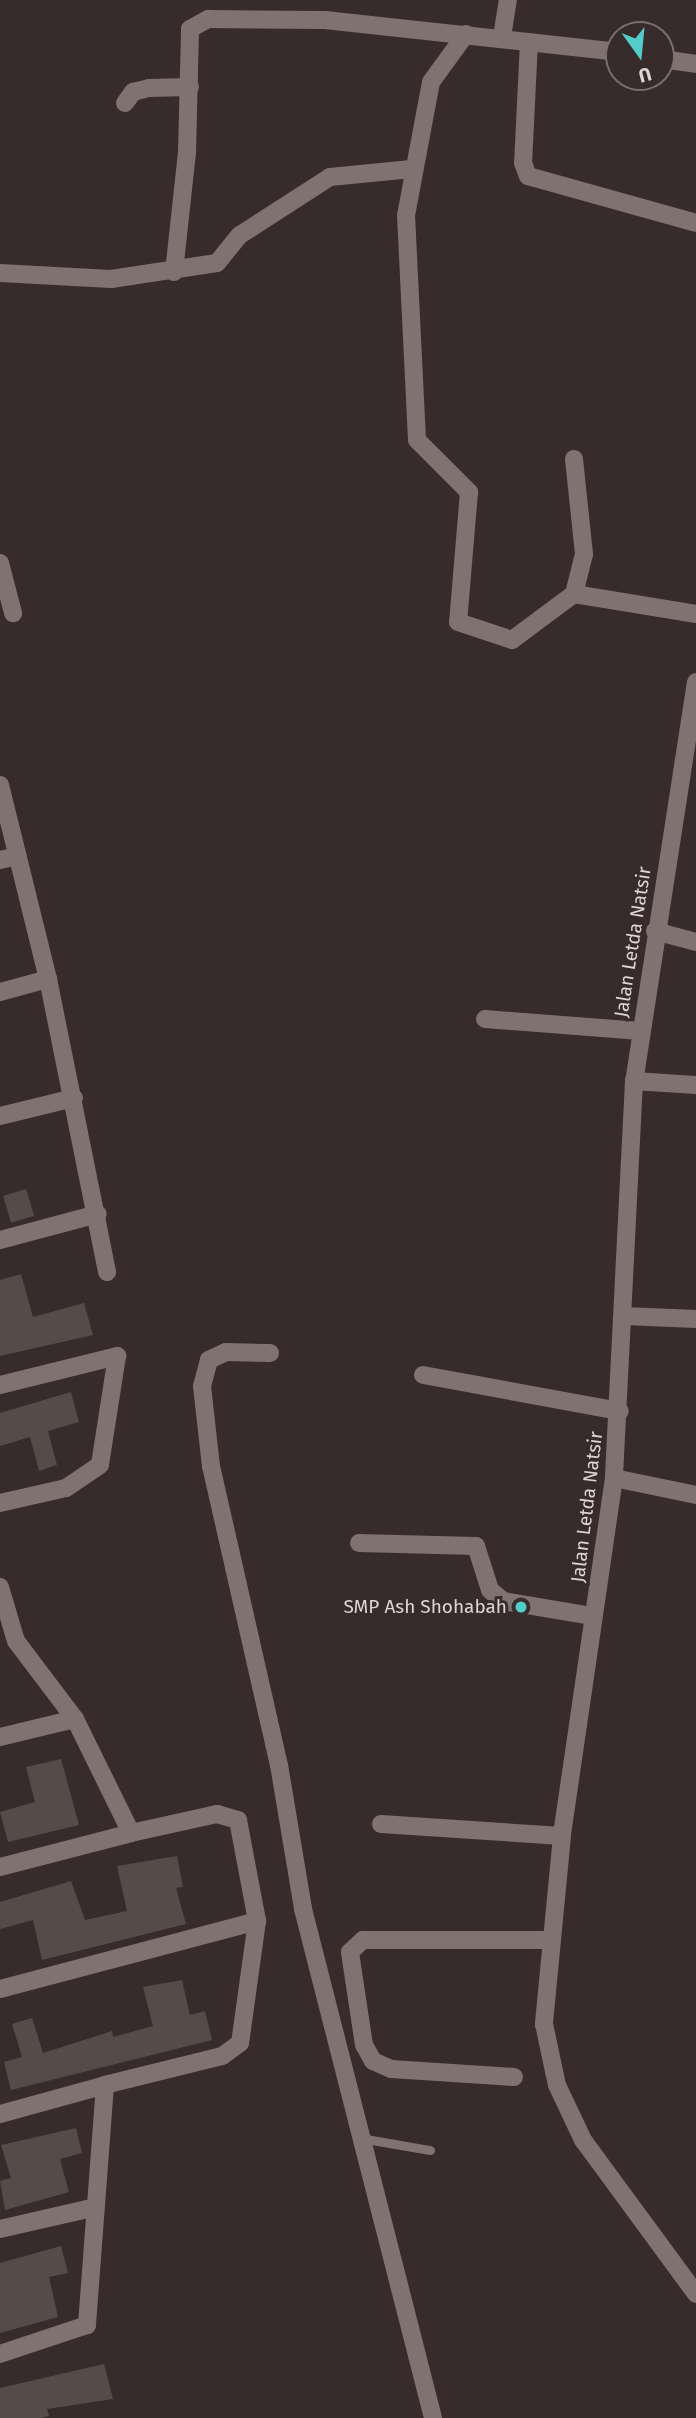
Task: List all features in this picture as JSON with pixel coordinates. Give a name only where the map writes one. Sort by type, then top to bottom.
[{"type":"street","points":[[502,37],[508,0]]},
{"type":"street","points":[[174,272],[190,87],[190,29],[208,19],[325,20],[502,37],[605,50]]},
{"type":"street","points":[[466,34],[431,82],[412,169],[406,215],[417,440],[469,492],[458,622],[512,640],[574,594],[584,554],[574,459]]},
{"type":"street","points":[[529,42],[523,163],[528,176],[696,223]]},
{"type":"street","points":[[675,61],[696,64]]},
{"type":"street","points":[[125,103],[133,92],[149,88],[190,87]]},
{"type":"street","points":[[0,273],[111,279],[174,272],[217,263],[240,235],[330,177],[412,169]]},
{"type":"street","points":[[0,563],[13,613]]},
{"type":"street","points":[[574,594],[696,614]]},
{"type":"street","name":"Jalan Letda Natsir","points":[[696,682],[655,931],[634,1081],[620,1411],[614,1478],[562,1836],[549,1940],[544,2024],[557,2085],[583,2140],[696,2294]]},
{"type":"street","points":[[0,785],[9,858],[48,979],[98,1214],[107,1272]]},
{"type":"street","points":[[655,931],[696,942]]},
{"type":"street","points":[[0,992],[48,979]]},
{"type":"street","points":[[485,1019],[641,1031]]},
{"type":"street","points":[[634,1081],[696,1085]]},
{"type":"street","points":[[0,1116],[74,1098]]},
{"type":"street","points":[[0,1240],[98,1214]]},
{"type":"street","points":[[624,1316],[696,1319]]},
{"type":"street","points":[[270,1353],[215,1354],[205,1370],[203,1398],[222,1532],[276,1753],[303,1909],[366,2139],[433,2418]]},
{"type":"street","points":[[0,1385],[117,1356],[100,1465],[66,1488],[0,1503]]},
{"type":"street","points":[[423,1375],[620,1411]]},
{"type":"street","points":[[614,1478],[696,1495]]},
{"type":"street","points":[[359,1544],[476,1546],[490,1590],[503,1601],[593,1616]]},
{"type":"street","points":[[0,1587],[4,1620],[42,1681],[75,1718],[131,1833]]},
{"type":"street","points":[[0,1737],[75,1718]]},
{"type":"street","points":[[0,1867],[217,1814],[238,1820],[257,1921],[240,2043],[212,2059],[0,2114]]},
{"type":"street","points":[[381,1824],[562,1836]]},
{"type":"street","points":[[0,1989],[257,1921]]},
{"type":"street","points":[[514,2077],[391,2069],[373,2061],[364,2045],[350,1952],[363,1940],[549,1940]]},
{"type":"street","points":[[0,2354],[86,2325],[105,2085]]},
{"type":"street","points":[[0,2229],[96,2207]]},
{"type":"lane","points":[[366,2139],[430,2150]]},
{"type":"building","points":[[26,1189],[34,1216],[11,1223],[3,1196]]},
{"type":"building","points":[[21,1274],[33,1317],[84,1303],[93,1335],[0,1356],[0,1280]]},
{"type":"building","points":[[71,1392],[79,1422],[48,1431],[57,1465],[39,1471],[30,1437],[0,1446],[0,1413]]},
{"type":"building","points":[[61,1759],[79,1825],[8,1842],[0,1812],[35,1802],[26,1767]]},
{"type":"building","points":[[177,1856],[183,1887],[176,1888],[186,1924],[42,1960],[33,1920],[0,1929],[0,1902],[71,1881],[85,1920],[127,1911],[117,1866]]},
{"type":"building","points":[[182,1980],[190,2015],[205,2011],[212,2040],[11,2090],[4,2062],[22,2057],[12,2024],[32,2018],[43,2053],[112,2031],[113,2037],[153,2026],[143,1987]]},
{"type":"building","points":[[76,2128],[82,2153],[60,2159],[69,2192],[5,2210],[0,2181],[11,2178],[1,2145]]},
{"type":"building","points":[[61,2246],[68,2273],[49,2277],[58,2317],[0,2333],[0,2263]]},
{"type":"building","points":[[104,2364],[113,2399],[47,2409],[49,2416],[41,2418],[0,2418],[0,2388]]},
{"type":"place","name":"SMP Ash Shohabah","points":[[521,1607]]}]
